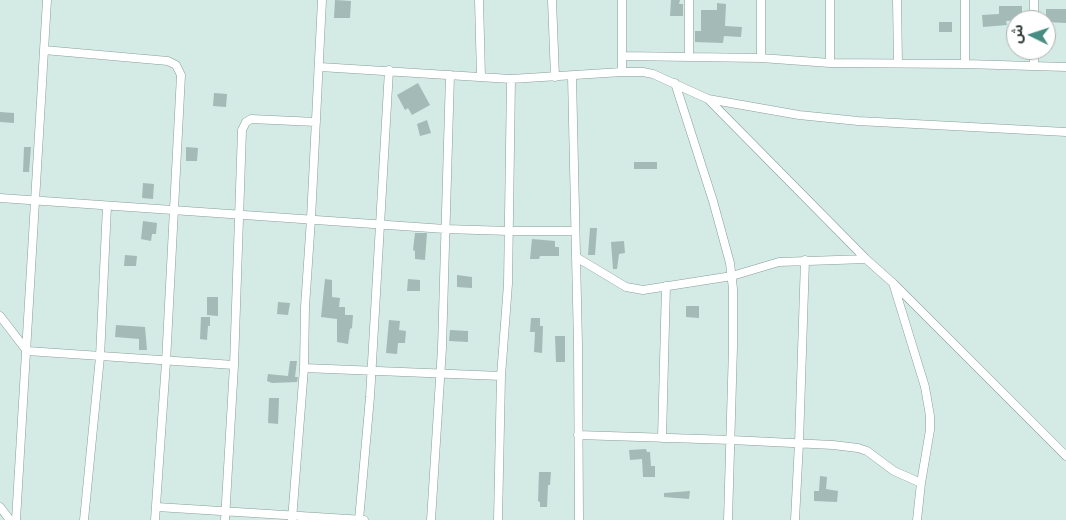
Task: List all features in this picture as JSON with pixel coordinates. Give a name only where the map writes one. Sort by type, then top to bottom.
[{"type":"street","points":[[16,520],[48,0]]},
{"type":"street","points":[[292,518],[304,368],[305,307],[320,67],[322,0]]},
{"type":"street","points":[[479,0],[481,77]]},
{"type":"street","points":[[552,0],[555,77]]},
{"type":"street","points":[[622,0],[622,72]]},
{"type":"street","points":[[689,0],[689,56]]},
{"type":"street","points":[[761,0],[761,58]]},
{"type":"street","points":[[830,0],[830,63]]},
{"type":"street","points":[[897,0],[898,63]]},
{"type":"street","points":[[965,0],[965,64]]},
{"type":"street","points":[[44,50],[142,57],[168,61],[176,66],[181,75],[166,362],[155,520]]},
{"type":"street","points":[[622,56],[761,58],[830,63],[1066,67]]},
{"type":"street","points":[[1034,60],[1034,66]]},
{"type":"street","points":[[320,67],[511,79],[622,72],[648,73],[708,99],[799,115],[858,122],[1066,132]]},
{"type":"street","points":[[358,520],[371,371],[389,70]]},
{"type":"street","points":[[432,520],[440,374],[450,75]]},
{"type":"street","points":[[572,76],[579,520]]},
{"type":"street","points":[[498,520],[501,376],[508,284],[511,79]]},
{"type":"street","points":[[674,83],[724,238],[732,276],[733,318],[728,520]]},
{"type":"street","points":[[708,99],[866,259],[893,283],[1066,456]]},
{"type":"street","points":[[225,520],[234,365],[242,130],[246,122],[251,119],[316,122]]},
{"type":"street","points":[[0,198],[445,229],[575,231]]},
{"type":"street","points":[[84,520],[100,357],[106,206]]},
{"type":"street","points":[[576,257],[626,286],[643,290],[732,276],[770,263],[804,260],[866,259]]},
{"type":"street","points":[[796,520],[804,260]]},
{"type":"street","points":[[893,283],[928,401],[930,430],[921,483],[918,520]]},
{"type":"street","points":[[662,438],[666,286]]},
{"type":"street","points":[[0,316],[27,351],[166,362],[234,365]]},
{"type":"street","points":[[304,368],[501,376]]},
{"type":"street","points":[[578,435],[833,445],[867,451],[894,471],[921,483]]},
{"type":"street","points":[[0,507],[10,520]]},
{"type":"street","points":[[156,507],[225,511],[292,518],[364,520]]},
{"type":"building","points":[[335,0],[351,1],[350,18],[334,18]]},
{"type":"building","points":[[671,0],[680,0],[679,4],[683,4],[683,16],[670,16]]},
{"type":"building","points":[[717,3],[726,4],[725,26],[742,27],[741,37],[724,36],[723,43],[695,42],[695,31],[701,31],[701,10],[717,10]]},
{"type":"building","points":[[999,6],[1022,6],[1022,10],[1006,10],[1006,25],[983,27],[982,15],[999,14]]},
{"type":"building","points":[[1066,9],[1066,23],[1056,22],[1056,10],[1046,10]]},
{"type":"building","points":[[939,22],[952,22],[952,32],[939,32]]},
{"type":"building","points":[[418,83],[430,105],[412,115],[408,108],[405,110],[397,95]]},
{"type":"building","points":[[214,93],[227,94],[226,107],[213,106]]},
{"type":"building","points":[[0,112],[14,113],[14,123],[0,122]]},
{"type":"building","points":[[427,120],[431,133],[420,136],[417,124]]},
{"type":"building","points":[[24,147],[31,147],[29,172],[23,172]]},
{"type":"building","points":[[186,147],[198,148],[197,161],[186,161]]},
{"type":"building","points":[[634,162],[657,162],[657,169],[634,169]]},
{"type":"building","points":[[143,183],[154,184],[153,199],[142,198]]},
{"type":"building","points":[[143,221],[157,223],[156,234],[152,234],[151,241],[141,239]]},
{"type":"building","points":[[590,228],[597,228],[595,255],[588,255]]},
{"type":"building","points":[[415,233],[427,233],[425,260],[415,259],[415,251],[413,250]]},
{"type":"building","points":[[532,239],[555,241],[555,247],[559,247],[559,256],[540,256],[539,259],[530,259]]},
{"type":"building","points":[[624,241],[625,253],[619,254],[617,269],[613,269],[611,242]]},
{"type":"building","points":[[125,255],[137,256],[136,266],[124,266]]},
{"type":"building","points":[[457,275],[472,277],[472,288],[457,287]]},
{"type":"building","points":[[325,279],[332,280],[332,297],[340,298],[339,307],[345,307],[345,315],[353,315],[348,344],[337,342],[337,319],[321,317]]},
{"type":"building","points":[[408,279],[420,280],[420,291],[407,291]]},
{"type":"building","points":[[207,297],[218,297],[218,316],[207,315]]},
{"type":"building","points":[[278,302],[290,303],[288,315],[277,314]]},
{"type":"building","points":[[686,306],[699,306],[699,318],[686,317]]},
{"type":"building","points":[[201,317],[210,317],[207,340],[200,339]]},
{"type":"building","points":[[531,318],[540,318],[540,326],[543,326],[542,353],[534,352],[535,332],[530,332]]},
{"type":"building","points":[[389,320],[400,321],[399,330],[406,331],[405,343],[398,343],[397,354],[386,353]]},
{"type":"building","points":[[116,325],[145,327],[147,350],[139,350],[139,339],[115,337]]},
{"type":"building","points":[[450,330],[468,331],[468,342],[449,341]]},
{"type":"building","points":[[555,336],[565,336],[565,362],[556,362]]},
{"type":"building","points":[[290,361],[297,361],[295,377],[298,377],[297,382],[272,383],[267,381],[268,374],[288,376]]},
{"type":"building","points":[[269,398],[279,398],[278,424],[268,423]]},
{"type":"building","points":[[646,449],[647,452],[650,452],[651,466],[655,466],[655,477],[643,477],[642,459],[630,460],[629,450]]},
{"type":"building","points":[[539,472],[551,472],[550,485],[548,485],[547,507],[540,507],[540,502],[538,501]]},
{"type":"building","points":[[820,476],[827,477],[826,489],[838,491],[837,502],[814,501],[814,491],[819,491]]},
{"type":"building","points":[[690,491],[689,499],[664,497],[664,493]]}]
